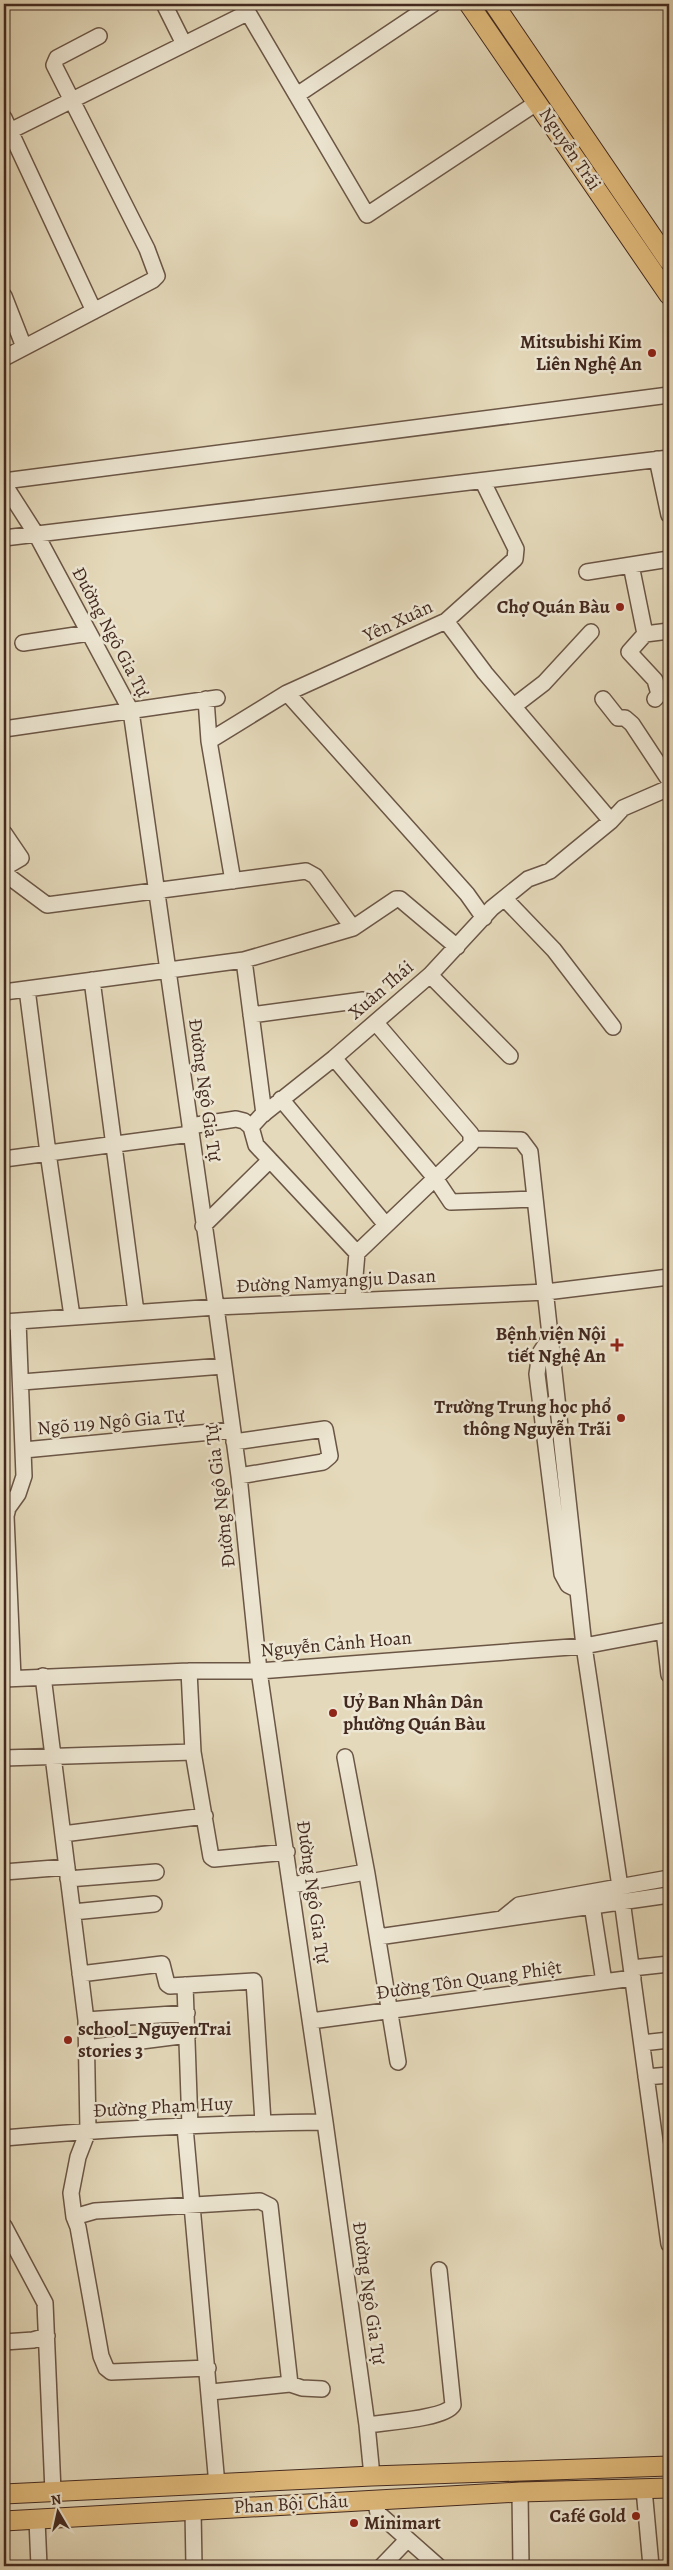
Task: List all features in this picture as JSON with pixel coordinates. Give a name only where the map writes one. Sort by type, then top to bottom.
[{"type":"main road","name":"Nguyễn Trãi","points":[[469,4],[538,102],[669,296]]},
{"type":"main road","points":[[494,4],[669,261]]},
{"type":"main road","points":[[538,102],[554,91]]},
{"type":"main road","name":"Phan Bội Châu","points":[[4,2494],[372,2476],[669,2466]]},
{"type":"main road","points":[[538,2470],[539,2492]]},
{"type":"main road","points":[[372,2476],[375,2500]]},
{"type":"main road","name":"Phan Bội Châu","points":[[4,2520],[37,2520],[520,2492],[669,2488]]},
{"type":"main road","points":[[116,2490],[118,2514]]},
{"type":"street","points":[[164,4],[184,44]]},
{"type":"street","points":[[297,96],[433,4]]},
{"type":"street","points":[[94,311],[6,128],[72,99],[184,44],[245,8],[367,215],[538,102]]},
{"type":"street","points":[[4,358],[153,280],[157,273],[55,67],[55,60],[99,36]]},
{"type":"street","points":[[4,296],[24,348]]},
{"type":"street","points":[[4,483],[669,395]]},
{"type":"street","points":[[4,538],[663,459],[669,514]]},
{"type":"street","name":"Yên Xuân","points":[[209,741],[287,693],[446,621],[515,559],[517,554],[483,482]]},
{"type":"street","name":"Đường Ngô Gia Tự","points":[[4,483],[36,534],[131,711],[216,1307],[239,1476],[260,1671],[311,2021],[367,2425],[372,2476]]},
{"type":"street","points":[[587,572],[669,559]]},
{"type":"street","points":[[631,565],[645,634]]},
{"type":"street","points":[[446,621],[514,706],[611,821]]},
{"type":"street","points":[[654,698],[659,694],[655,680],[629,652],[645,634],[669,631]]},
{"type":"street","points":[[514,706],[544,683],[591,632]]},
{"type":"street","points":[[23,643],[89,633]]},
{"type":"street","points":[[287,693],[466,894],[484,918]]},
{"type":"street","points":[[4,729],[211,699],[209,741],[232,881]]},
{"type":"street","points":[[603,699],[618,718],[625,718],[632,724],[669,780]]},
{"type":"street","name":"Xuân Thái","points":[[251,1127],[430,974],[457,948],[492,908],[528,879],[550,870],[611,821],[623,808],[669,788]]},
{"type":"street","points":[[4,833],[21,858],[4,868]]},
{"type":"street","points":[[4,873],[47,904],[310,872],[352,928]]},
{"type":"street","points":[[4,992],[244,960],[352,928],[389,902],[400,899],[457,948]]},
{"type":"street","points":[[505,899],[540,934],[613,1027]]},
{"type":"street","points":[[244,960],[264,1114]]},
{"type":"street","points":[[430,974],[510,1056]]},
{"type":"street","points":[[92,980],[136,1312]]},
{"type":"street","points":[[27,989],[48,1153],[72,1316]]},
{"type":"street","points":[[251,1015],[363,1000]]},
{"type":"street","points":[[354,1300],[357,1253],[471,1144],[473,1139],[471,1134],[376,1022]]},
{"type":"street","points":[[334,1058],[436,1178],[451,1202],[535,1199]]},
{"type":"street","points":[[282,1100],[386,1225]]},
{"type":"street","points":[[4,1159],[113,1144],[191,1130],[236,1119],[244,1121],[251,1127],[256,1145],[357,1253]]},
{"type":"street","points":[[473,1139],[521,1140],[530,1152],[584,1646],[622,1894],[669,2244]]},
{"type":"street","points":[[203,1226],[270,1160]]},
{"type":"street","name":"Đường Namyangju Dasan","points":[[11,1321],[216,1307],[544,1292],[669,1277]]},
{"type":"street","points":[[8,1679],[6,1516],[8,1508],[18,1494],[24,1476],[22,1382],[11,1321]]},
{"type":"street","points":[[549,1339],[540,1353],[537,1374],[536,1421],[562,1574],[568,1586],[578,1590]]},
{"type":"street","points":[[22,1382],[223,1366]]},
{"type":"street","points":[[536,1421],[558,1418]]},
{"type":"street","name":"Ngõ 119 Ngô Gia Tự","points":[[24,1450],[325,1429],[330,1456],[323,1462],[239,1476]]},
{"type":"street","points":[[666,1631],[669,1675]]},
{"type":"street","name":"Nguyễn Cảnh Hoan","points":[[8,1679],[189,1670],[260,1671],[584,1646],[666,1631]]},
{"type":"street","points":[[189,1670],[193,1752],[212,1859],[287,1852]]},
{"type":"street","points":[[43,1676],[86,2020],[88,2131],[78,2157],[71,2193],[101,2356],[106,2368],[111,2372],[208,2368]]},
{"type":"street","points":[[4,1758],[193,1752]]},
{"type":"street","points":[[345,1757],[378,1937],[398,2062]]},
{"type":"street","points":[[63,1834],[204,1816]]},
{"type":"street","points":[[4,1872],[156,1872]]},
{"type":"street","points":[[292,1885],[360,1873],[367,1874]]},
{"type":"street","points":[[378,1937],[592,1905],[669,1878]]},
{"type":"street","points":[[501,1920],[520,1905],[622,1894],[669,1895]]},
{"type":"street","points":[[73,1912],[154,1904]]},
{"type":"street","points":[[592,1905],[604,1982]]},
{"type":"street","points":[[80,1974],[162,1964],[167,1985],[252,1980],[255,1983],[263,2122]]},
{"type":"street","name":"Đường Tôn Quang Phiệt","points":[[311,2021],[604,1982],[669,1964]]},
{"type":"street","points":[[185,1985],[188,2035],[188,2127],[217,2485]]},
{"type":"street","points":[[86,2020],[187,2013]]},
{"type":"street","points":[[87,2048],[188,2035]]},
{"type":"street","points":[[642,2043],[669,2040]]},
{"type":"street","points":[[646,2077],[669,2075]]},
{"type":"street","name":"Đường Phạm Huy","points":[[4,2138],[88,2131],[263,2122],[325,2122]]},
{"type":"street","points":[[74,2217],[95,2211],[193,2203],[260,2201],[270,2206],[290,2384]]},
{"type":"street","points":[[4,2226],[45,2303],[53,2492]]},
{"type":"street","points":[[367,2425],[439,2414],[451,2410],[453,2405],[439,2270]]},
{"type":"street","points":[[4,2342],[33,2340],[47,2336]]},
{"type":"street","points":[[210,2392],[290,2384],[302,2388],[322,2389]]},
{"type":"street","points":[[644,2489],[651,2566]]},
{"type":"street","points":[[520,2492],[521,2566]]},
{"type":"street","points":[[375,2500],[378,2513],[438,2566]]},
{"type":"street","points":[[193,2510],[194,2566]]},
{"type":"street","points":[[37,2520],[39,2566]]},
{"type":"street","points":[[382,2566],[407,2540]]},
{"type":"place","name":"Mitsubishi Kim Liên Nghệ An","points":[[652,353]]},
{"type":"place","name":"Chợ Quán Bàu","points":[[620,607]]},
{"type":"place","name":"Bệnh viện Nội tiết Nghệ An","points":[[617,1345]]},
{"type":"place","name":"Trường Trung học phổ thông Nguyễn Trãi","points":[[621,1418]]},
{"type":"place","name":"Uỷ Ban Nhân Dân phường Quán Bàu","points":[[333,1713]]},
{"type":"place","name":"school_NguyenTrai stories 3","points":[[68,2040]]},
{"type":"place","name":"Café Gold","points":[[636,2516]]},
{"type":"place","name":"Minimart","points":[[354,2523]]}]
